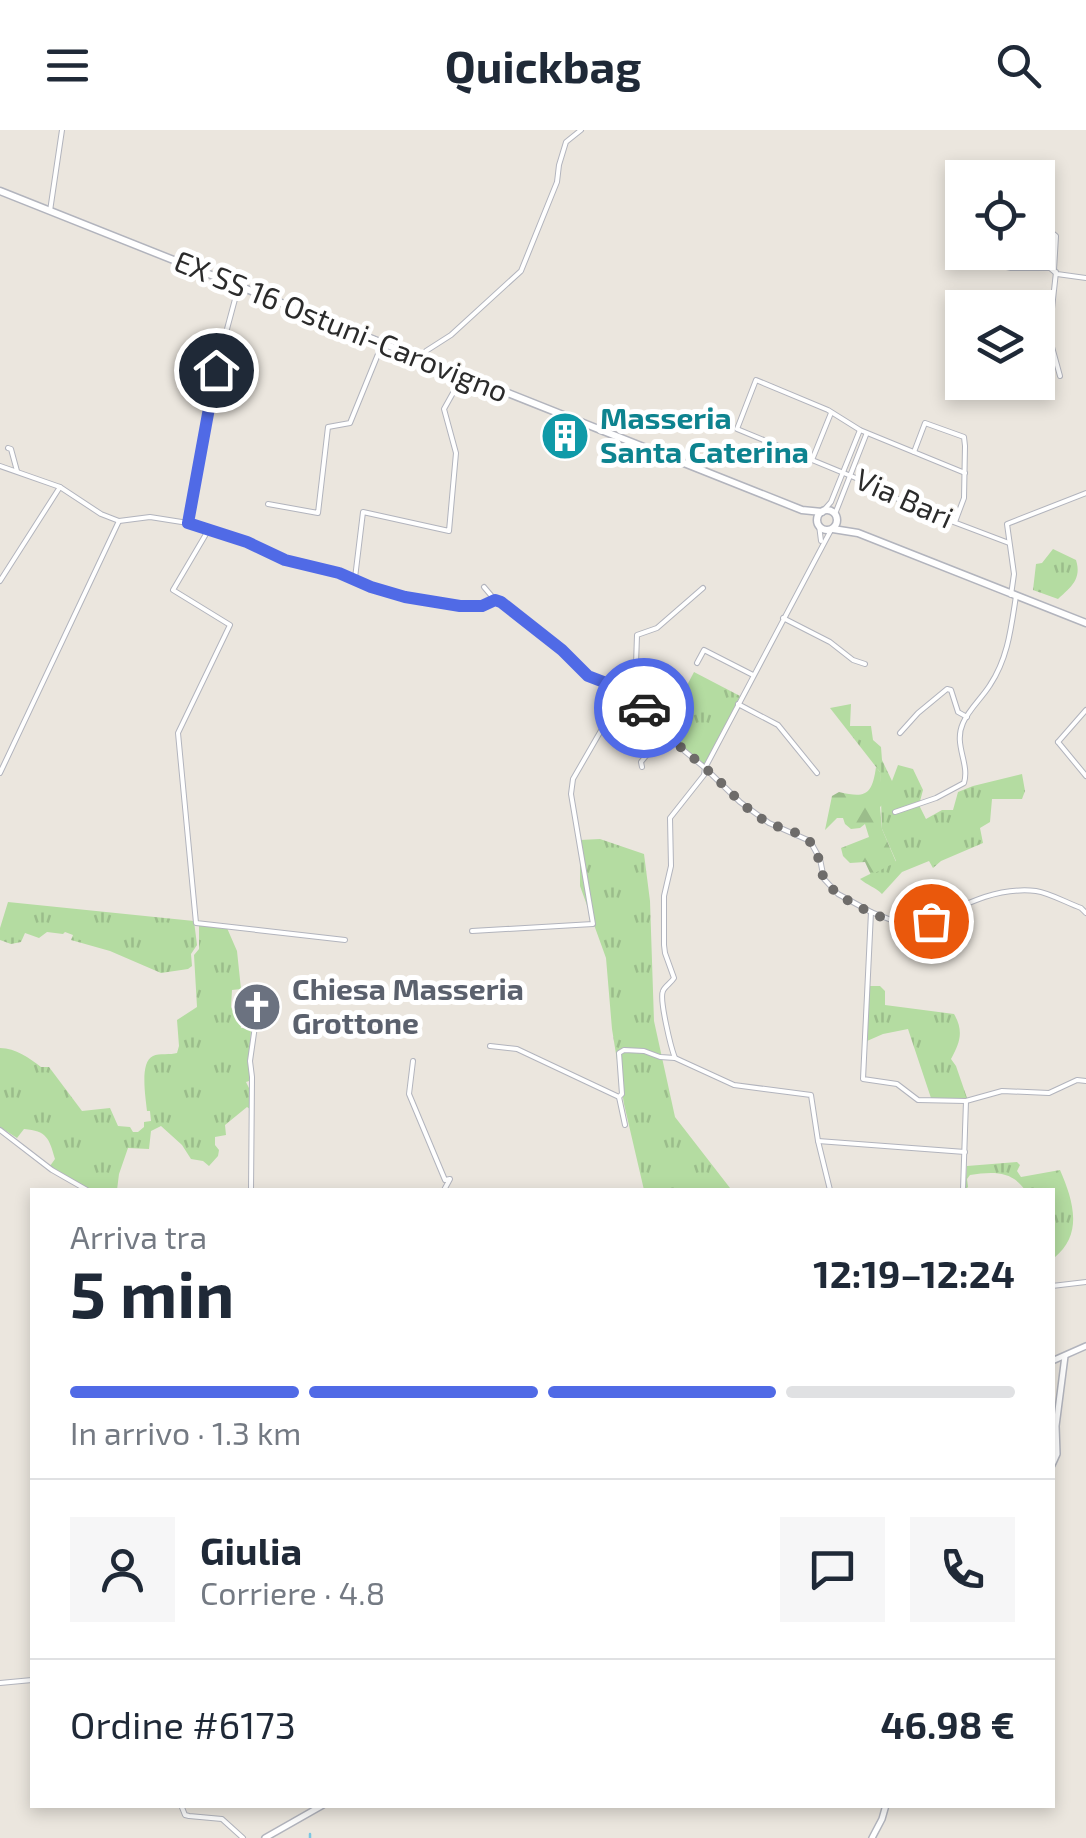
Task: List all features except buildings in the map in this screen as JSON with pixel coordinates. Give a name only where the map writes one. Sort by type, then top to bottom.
[{"type":"main road","name":"EX SS 16 Ostuni-Carovigno","points":[[0,191],[802,510]]},
{"type":"main road","points":[[802,510],[830,510],[858,532],[1086,624]]},
{"type":"main road","points":[[802,510],[824,530],[858,532]]},
{"type":"main road","points":[[818,525],[822,511]]},
{"type":"main road","points":[[832,529],[836,515]]},
{"type":"street","points":[[50,211],[62,130]]},
{"type":"street","points":[[423,359],[426,351],[451,335],[521,271],[557,182],[566,142],[581,130]]},
{"type":"street","points":[[1055,235],[1049,336],[1060,376]]},
{"type":"street","points":[[1046,270],[1086,278]]},
{"type":"street","points":[[188,523],[216,370],[239,286]]},
{"type":"street","points":[[268,504],[318,513],[328,426],[350,423],[383,342]]},
{"type":"street","points":[[355,578],[363,512],[449,530],[456,453],[444,409],[463,375]]},
{"type":"street","name":"Via Bari","points":[[831,412],[756,380],[737,430],[880,488],[906,504],[1008,543]]},
{"type":"street","points":[[812,460],[831,412],[863,432],[965,474]]},
{"type":"street","points":[[914,452],[925,423],[964,437],[964,498],[955,522]]},
{"type":"street","points":[[822,511],[831,502],[863,432]]},
{"type":"street","points":[[836,515],[863,432]]},
{"type":"street","points":[[8,448],[17,471]]},
{"type":"street","points":[[0,466],[60,487],[119,521],[150,518],[209,528],[285,560],[355,578],[405,597],[482,606],[495,600]]},
{"type":"street","points":[[0,581],[60,487]]},
{"type":"street","points":[[895,812],[964,783],[966,773],[959,747],[963,722],[992,682],[1013,628],[1014,574],[1007,524],[1086,493]]},
{"type":"street","points":[[0,773],[119,521]]},
{"type":"street","points":[[818,525],[820,546]]},
{"type":"street","points":[[209,528],[174,590],[230,625],[178,733],[196,923],[345,940]]},
{"type":"street","points":[[672,1058],[662,996],[674,978],[664,944],[664,896],[671,866],[669,820],[700,780],[832,529]]},
{"type":"street","points":[[484,587],[588,676],[635,694],[664,734],[740,802],[769,823],[810,841],[820,859],[824,879],[838,894],[871,912],[914,929],[993,893],[1038,891],[1081,908],[1086,914]]},
{"type":"street","points":[[635,694],[638,635],[656,628],[704,588]]},
{"type":"street","points":[[783,618],[865,664]]},
{"type":"street","points":[[696,662],[704,650],[753,676]]},
{"type":"street","points":[[472,931],[593,924],[571,794],[573,779],[626,689]]},
{"type":"street","points":[[900,732],[947,690],[951,690],[958,712],[967,717]]},
{"type":"street","points":[[738,704],[778,725],[817,773]]},
{"type":"street","points":[[1085,771],[1058,742],[1086,710]]},
{"type":"street","points":[[642,767],[641,762],[664,734]]},
{"type":"street","points":[[871,912],[863,1079],[897,1084],[918,1100],[966,1101],[1002,1091],[1049,1093],[1077,1080],[1086,1081]]},
{"type":"street","points":[[250,1188],[250,1060],[254,1026]]},
{"type":"street","points":[[490,1046],[518,1049],[619,1097]]},
{"type":"street","points":[[625,1125],[619,1097],[621,1050],[672,1058],[734,1085],[811,1095],[830,1188]]},
{"type":"street","points":[[413,1060],[409,1094],[444,1180],[450,1179],[445,1188]]},
{"type":"street","points":[[963,1188],[966,1101]]},
{"type":"street","points":[[0,1130],[52,1170],[84,1188]]},
{"type":"street","points":[[818,1141],[965,1152]]},
{"type":"street","points":[[1055,1286],[1086,1282]]},
{"type":"street","points":[[1055,1360],[1086,1346]]},
{"type":"street","points":[[1055,1460],[1065,1356]]},
{"type":"street","points":[[0,1683],[30,1680]]},
{"type":"street","points":[[182,1808],[189,1816],[222,1819],[243,1838]]},
{"type":"street","points":[[265,1838],[318,1808]]},
{"type":"street","points":[[872,1838],[885,1808]]},
{"type":"green space","points":[[1053,549],[1076,560],[1078,572],[1058,599],[1033,590],[1036,564],[1042,563]]},
{"type":"green space","points":[[694,672],[740,696],[705,768],[663,731]]},
{"type":"green space","points":[[851,704],[850,726],[871,726],[873,740],[881,747],[882,760],[892,781],[898,765],[913,769],[923,790],[919,805],[926,819],[942,810],[953,810],[958,792],[1022,774],[1022,799],[992,799],[990,822],[980,828],[983,843],[933,868],[929,861],[902,872],[882,894],[860,879],[896,861],[882,829],[880,772],[830,708]]},
{"type":"green space","points":[[876,767],[880,772],[882,829],[896,862],[871,875],[865,862],[850,863],[841,848],[869,837],[865,824],[851,829],[843,818],[837,818],[825,830],[832,796],[839,792],[866,793]]},
{"type":"green space","points":[[600,839],[644,854],[650,901],[654,1021],[675,1117],[730,1188],[644,1188],[624,1104],[606,958],[580,886],[580,840]]},
{"type":"green space","points":[[8,902],[194,921],[197,945],[191,954],[192,966],[161,973],[110,951],[71,940],[73,935],[65,932],[47,932],[39,938],[25,933],[21,942],[11,944],[0,940]]},
{"type":"green space","points":[[199,925],[227,928],[237,951],[241,989],[232,990],[231,1007],[239,1015],[241,1028],[251,1028],[246,1082],[251,1092],[250,1109],[247,1107],[225,1125],[226,1135],[215,1137],[218,1156],[209,1166],[191,1159],[161,1126],[151,1131],[149,1149],[128,1148],[117,1188],[86,1188],[50,1166],[55,1159],[42,1134],[24,1129],[17,1138],[0,1127],[0,1048],[49,1067],[82,1111],[110,1108],[118,1126],[130,1127],[133,1132],[151,1121],[144,1081],[146,1065],[156,1055],[177,1053],[177,1020],[197,1007],[194,955],[199,949]]},
{"type":"green space","points":[[869,986],[880,986],[885,991],[885,1005],[954,1014],[960,1037],[951,1059],[967,1098],[931,1098],[908,1029],[867,1041]]},
{"type":"green space","points":[[1017,1162],[1021,1177],[1060,1170],[1073,1216],[1073,1228],[1063,1249],[1055,1257],[1055,1188],[1024,1188],[1014,1179],[993,1173],[970,1175],[965,1188],[967,1166]]},
{"type":"way so far","points":[[644,708],[664,734],[740,802],[769,823],[810,841],[820,859],[824,879],[838,894],[914,929],[931,921]]},
{"type":"place","name":"Masseria Santa Caterina","points":[[565,436]]},
{"type":"place","name":"Chiesa Masseria Grottone","points":[[257,1007]]},
{"type":"route","points":[[216,370],[188,523],[247,542],[285,560],[339,573],[405,597],[460,606],[501,602],[588,676],[635,694],[644,708]]}]
